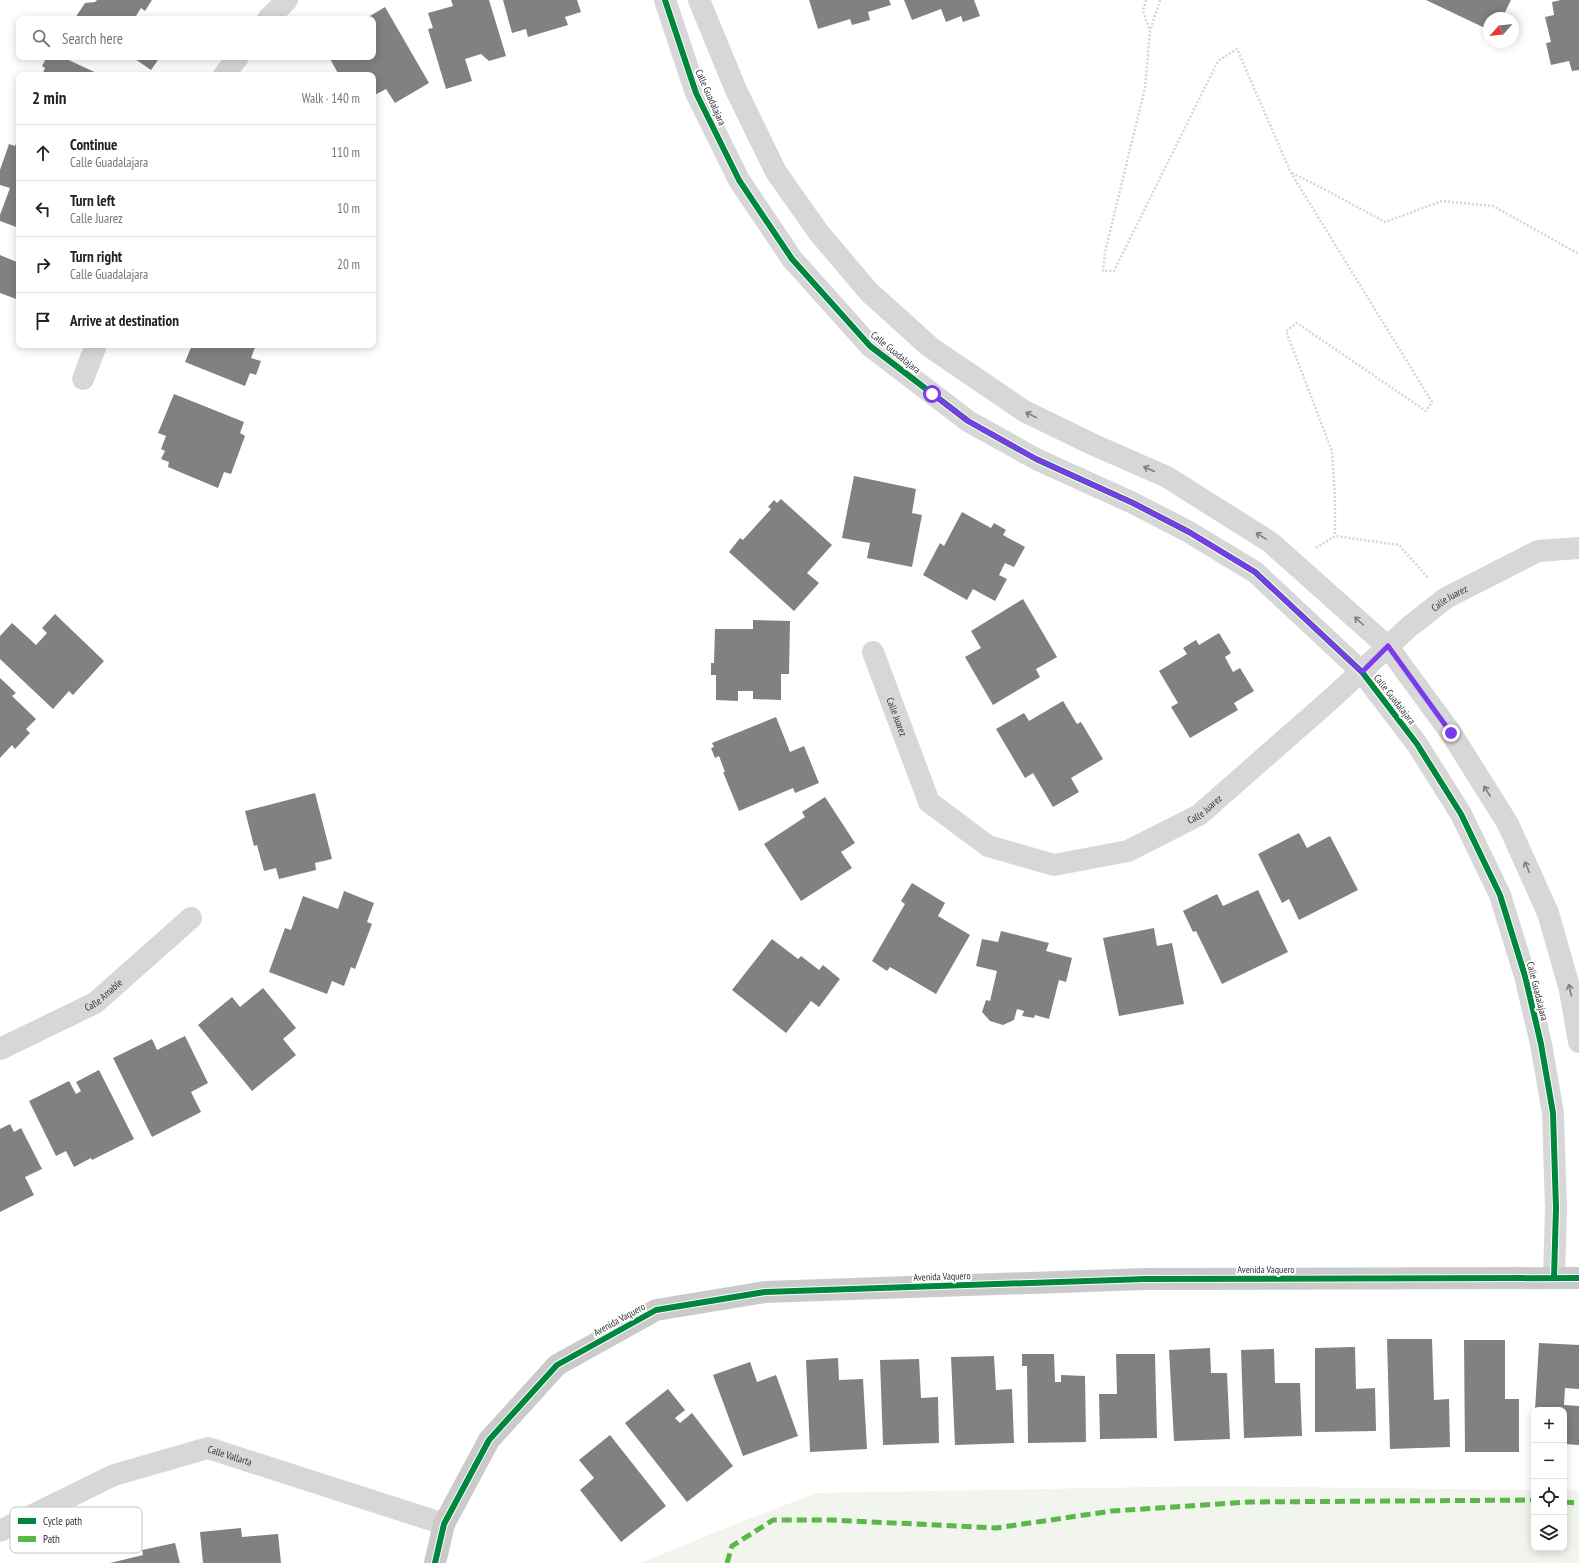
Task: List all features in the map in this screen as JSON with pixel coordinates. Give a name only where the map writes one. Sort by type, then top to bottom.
[{"type":"main road","name":"Avenida Vaquero","points":[[435,1563],[444,1524],[489,1440],[557,1365],[656,1310],[773,1291],[1145,1279],[1579,1278]]},
{"type":"street","points":[[271,16],[287,0]]},
{"type":"street","name":"Calle Guadalajara","points":[[665,0],[696,93],[739,180],[792,259],[870,346],[968,421],[1036,459],[1133,503],[1189,532],[1255,572],[1362,672],[1417,744],[1461,814],[1502,902],[1525,976],[1541,1044],[1552,1113],[1556,1208],[1554,1278]]},
{"type":"street","points":[[699,0],[736,90],[776,172],[819,233],[869,292],[930,347],[1024,411],[1094,445],[1167,477],[1270,542],[1388,646],[1451,733],[1508,824],[1548,913],[1570,990],[1579,1042]]},
{"type":"street","points":[[226,72],[236,60]]},
{"type":"street","points":[[83,379],[95,348]]},
{"type":"street","name":"Calle Juarez","points":[[873,652],[929,802],[988,846],[1054,865],[1128,852],[1199,815],[1362,672],[1409,627],[1446,598],[1538,551],[1579,548]]},
{"type":"street","name":"Calle Amable","points":[[0,1049],[95,1003],[190,918]]},
{"type":"street","name":"Calle Vallarta","points":[[49,1507],[114,1475],[208,1448],[444,1524]]},
{"type":"street","name":"Calle Vallarta","points":[[0,1531],[10,1526]]},
{"type":"path","points":[[1146,0],[1143,11],[1150,31]]},
{"type":"path","points":[[1160,0],[1150,31],[1145,88],[1104,252],[1103,271],[1114,271],[1218,61],[1237,49],[1291,173],[1432,402],[1426,411],[1297,322],[1286,330],[1332,451],[1335,499],[1335,536]]},
{"type":"path","points":[[1291,173],[1385,222],[1442,201],[1493,206],[1579,254]]},
{"type":"path","points":[[1300,568],[1309,552],[1335,536],[1399,544],[1446,598]]},
{"type":"shaded area","points":[[1208,1486],[1531,1490],[1531,1551],[1567,1551],[1567,1490],[1579,1491],[1579,1563],[641,1563],[816,1493]]},
{"type":"building","points":[[97,0],[152,0],[145,11],[141,8],[136,16],[76,16],[85,3],[95,2]]},
{"type":"building","points":[[451,0],[489,0],[506,56],[489,61],[481,54],[465,59],[472,81],[446,89],[428,29],[433,28],[428,13],[453,6]]},
{"type":"building","points":[[503,0],[577,0],[581,12],[565,17],[568,25],[528,37],[526,29],[512,33]]},
{"type":"building","points":[[809,0],[889,0],[891,5],[868,12],[870,20],[852,25],[850,19],[818,29]]},
{"type":"building","points":[[904,0],[974,0],[980,16],[963,22],[961,16],[946,22],[941,9],[912,20]]},
{"type":"building","points":[[1426,0],[1511,0],[1505,12],[1483,12],[1483,27]]},
{"type":"building","points":[[1561,0],[1579,0],[1579,70],[1572,71],[1569,61],[1551,65],[1546,43],[1551,42],[1545,17],[1554,15],[1552,2]]},
{"type":"building","points":[[385,7],[429,83],[395,103],[386,89],[376,94],[376,72],[337,72],[331,60],[376,60],[376,16],[370,16]]},
{"type":"building","points":[[45,60],[68,60],[94,72],[43,72],[45,68],[42,66]]},
{"type":"building","points":[[136,60],[158,60],[151,70]]},
{"type":"building","points":[[16,143],[16,227],[0,221],[0,215],[10,188],[0,185],[0,170],[9,144],[15,146]]},
{"type":"building","points":[[0,255],[16,262],[16,299],[0,293]]},
{"type":"building","points":[[191,348],[255,348],[251,358],[261,361],[256,375],[250,373],[245,386],[185,362]]},
{"type":"building","points":[[174,394],[244,422],[240,433],[245,436],[231,474],[224,472],[218,488],[168,467],[169,462],[161,459],[165,451],[161,449],[166,436],[158,433]]},
{"type":"building","points":[[854,476],[916,489],[912,513],[922,515],[912,567],[867,558],[870,543],[842,538]]},
{"type":"building","points":[[781,499],[832,545],[807,573],[819,583],[794,611],[729,552],[740,538],[743,540],[771,509],[768,507],[774,500],[777,503]]},
{"type":"building","points":[[962,512],[991,528],[994,523],[1006,530],[1003,535],[1025,547],[1014,567],[1005,563],[999,575],[1007,579],[995,601],[973,589],[967,600],[923,575],[940,543],[944,546]]},
{"type":"building","points":[[1023,599],[1057,657],[1036,669],[1040,677],[993,705],[965,657],[981,648],[971,631]]},
{"type":"building","points":[[55,614],[104,661],[73,695],[69,691],[53,709],[0,659],[0,636],[12,623],[36,645],[47,633],[42,628]]},
{"type":"building","points":[[753,620],[790,621],[789,674],[781,674],[781,700],[753,699],[753,691],[738,691],[738,701],[716,700],[716,675],[711,675],[711,663],[714,663],[715,629],[753,629]]},
{"type":"building","points":[[1219,633],[1231,653],[1225,657],[1233,672],[1240,668],[1254,691],[1234,703],[1238,710],[1190,738],[1171,707],[1178,703],[1159,671],[1187,654],[1183,648],[1196,640],[1199,645]]},
{"type":"building","points":[[0,678],[16,693],[12,696],[36,719],[26,729],[30,733],[15,749],[12,745],[0,758]]},
{"type":"building","points":[[1063,701],[1077,724],[1081,722],[1103,759],[1071,778],[1079,792],[1053,807],[1033,773],[1025,778],[996,729],[1024,713],[1029,721]]},
{"type":"building","points":[[776,717],[790,752],[804,746],[819,783],[795,793],[793,788],[739,811],[723,772],[725,772],[719,756],[715,758],[711,748],[714,747],[712,743]]},
{"type":"building","points":[[315,793],[332,859],[315,863],[316,870],[279,879],[276,868],[264,871],[257,845],[254,846],[245,811]]},
{"type":"building","points":[[825,797],[855,843],[841,852],[852,868],[801,901],[764,844],[805,817],[802,812]]},
{"type":"building","points":[[1299,833],[1307,848],[1330,836],[1358,890],[1299,920],[1289,899],[1282,903],[1258,854]]},
{"type":"building","points":[[912,883],[945,903],[938,916],[970,935],[936,994],[890,967],[887,971],[872,961],[905,904],[901,901]]},
{"type":"building","points":[[1258,890],[1288,952],[1222,984],[1196,931],[1193,932],[1183,911],[1217,894],[1223,906]]},
{"type":"building","points":[[344,891],[374,903],[367,922],[372,924],[355,969],[351,967],[344,986],[332,981],[327,994],[269,972],[285,928],[291,930],[303,896],[338,909]]},
{"type":"building","points":[[1154,928],[1157,946],[1172,943],[1184,1004],[1119,1016],[1103,938]]},
{"type":"building","points":[[1001,931],[1049,943],[1046,951],[1072,958],[1066,982],[1059,980],[1049,1019],[1035,1015],[1034,1018],[1022,1016],[1024,1011],[1017,1009],[1014,1020],[1003,1025],[990,1021],[982,1012],[986,1000],[990,1001],[997,971],[976,966],[982,939],[998,942]]},
{"type":"building","points":[[772,939],[798,959],[801,956],[819,970],[823,965],[840,979],[819,1007],[811,1001],[786,1033],[732,990]]},
{"type":"building","points":[[263,988],[296,1028],[283,1039],[296,1055],[252,1091],[198,1025],[232,997],[240,1007]]},
{"type":"building","points":[[185,1036],[208,1083],[191,1092],[201,1112],[152,1137],[113,1058],[152,1039],[157,1050]]},
{"type":"building","points":[[99,1070],[134,1139],[92,1160],[91,1158],[74,1167],[66,1151],[56,1156],[29,1101],[69,1081],[76,1094],[81,1091],[76,1082]]},
{"type":"building","points":[[10,1124],[14,1132],[21,1128],[42,1169],[25,1177],[34,1195],[0,1212],[0,1129]]},
{"type":"building","points":[[1387,1339],[1432,1339],[1434,1400],[1449,1399],[1450,1447],[1390,1449]]},
{"type":"building","points":[[1464,1340],[1505,1340],[1505,1399],[1519,1399],[1519,1452],[1465,1452]]},
{"type":"building","points":[[1539,1343],[1579,1345],[1579,1389],[1565,1388],[1564,1405],[1579,1406],[1579,1445],[1567,1444],[1567,1407],[1535,1407]]},
{"type":"building","points":[[1355,1347],[1356,1389],[1375,1388],[1376,1431],[1315,1432],[1315,1348]]},
{"type":"building","points":[[1210,1348],[1211,1373],[1227,1373],[1230,1439],[1174,1441],[1169,1350]]},
{"type":"building","points":[[1274,1349],[1275,1383],[1300,1383],[1302,1436],[1244,1438],[1241,1350]]},
{"type":"building","points":[[1022,1354],[1054,1354],[1055,1382],[1061,1382],[1061,1375],[1085,1376],[1086,1442],[1028,1443],[1027,1366],[1022,1366]]},
{"type":"building","points":[[1116,1354],[1155,1354],[1157,1438],[1100,1439],[1099,1394],[1117,1394]]},
{"type":"building","points":[[994,1356],[996,1390],[1012,1389],[1014,1443],[955,1445],[951,1357]]},
{"type":"building","points":[[838,1358],[839,1380],[863,1379],[867,1449],[810,1452],[806,1360]]},
{"type":"building","points":[[919,1359],[921,1398],[938,1397],[939,1443],[883,1445],[880,1360]]},
{"type":"building","points":[[750,1362],[757,1382],[776,1375],[798,1436],[743,1456],[713,1375]]},
{"type":"building","points":[[668,1389],[685,1410],[675,1418],[680,1423],[692,1413],[733,1466],[687,1502],[625,1423]]},
{"type":"building","points":[[610,1435],[666,1506],[621,1542],[580,1490],[594,1478],[579,1460]]},
{"type":"building","points":[[241,1528],[242,1537],[278,1534],[281,1563],[203,1563],[200,1532]]},
{"type":"building","points":[[175,1543],[180,1563],[110,1563],[143,1555],[142,1550]]},
{"type":"marked path","points":[[727,1563],[732,1546],[773,1520],[833,1520],[996,1528],[1112,1511],[1249,1502],[1531,1500]]},
{"type":"marked path","points":[[1567,1502],[1579,1503]]},
{"type":"cycle path","points":[[665,0],[696,93],[739,180],[792,259],[870,346],[968,421],[1036,459],[1133,503],[1189,532],[1255,572],[1362,672],[1417,744],[1461,814],[1500,895],[1525,976],[1541,1044],[1553,1113],[1556,1208],[1554,1278]]},
{"type":"cycle path","points":[[435,1563],[444,1524],[489,1440],[557,1365],[656,1310],[765,1292],[1145,1279],[1579,1278]]},
{"type":"route","points":[[932,394],[968,421],[1036,459],[1133,503],[1189,532],[1255,572],[1362,672],[1388,646],[1451,733]]}]
